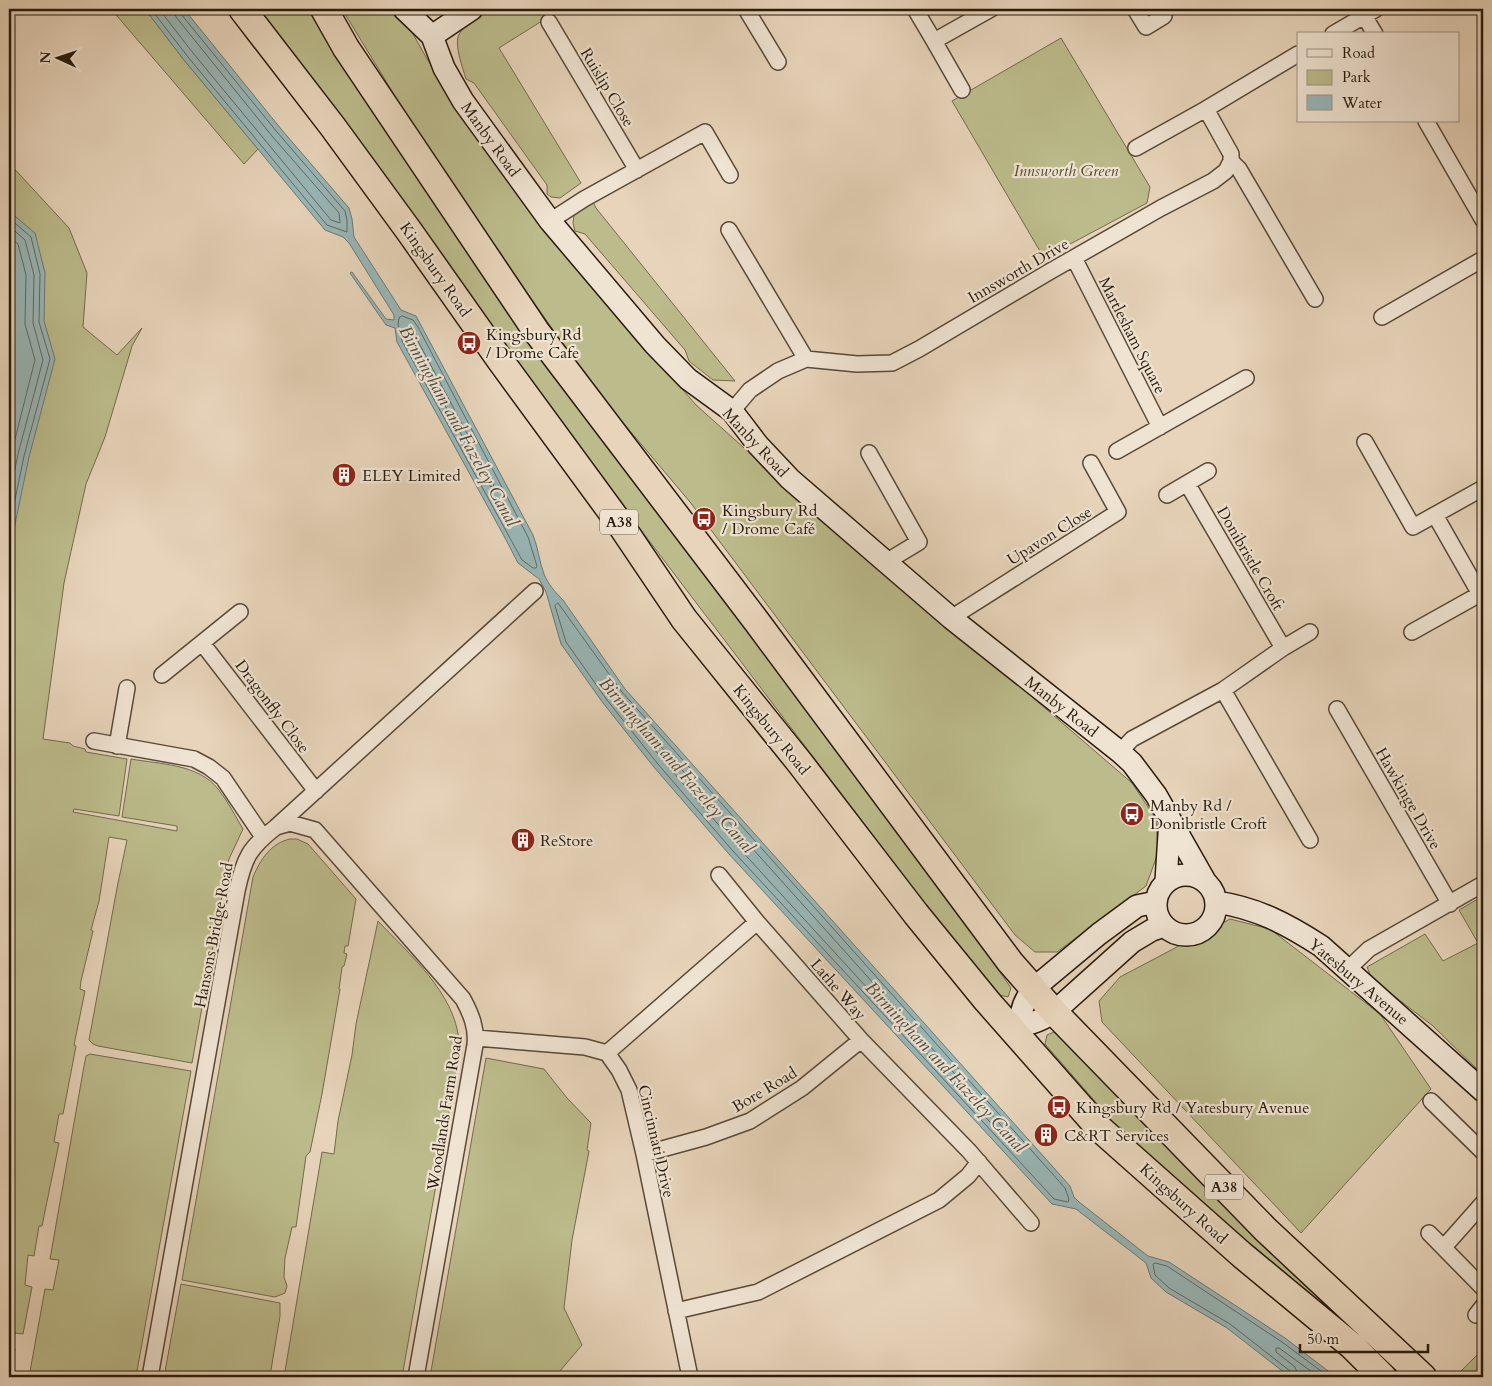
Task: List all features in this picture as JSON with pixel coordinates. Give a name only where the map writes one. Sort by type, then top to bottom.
[{"type":"highway","name":"Kingsbury Road","points":[[242,9],[333,127],[409,231],[500,360],[618,521],[684,619],[800,763],[916,914],[987,1001],[1017,1030],[1099,1128],[1242,1255],[1352,1346],[1383,1377]]},
{"type":"highway","name":"A38","points":[[324,9],[352,56],[536,331],[757,622],[932,859],[1028,985],[1265,1229],[1423,1377]]},
{"type":"highway","points":[[987,1001],[997,1005],[1011,1001],[1028,985]]},
{"type":"street","name":"Manby Road","points":[[404,9],[432,36],[444,68],[464,101],[550,221],[655,345],[688,379],[732,411],[758,445],[790,479],[951,618],[1132,763],[1156,796],[1205,881]]},
{"type":"street","points":[[432,36],[472,9]]},
{"type":"street","points":[[746,9],[778,62]]},
{"type":"street","points":[[915,9],[962,90]]},
{"type":"street","points":[[934,41],[991,9]]},
{"type":"street","points":[[1135,9],[1146,28],[1164,16]]},
{"type":"street","points":[[1336,32],[1367,11],[1374,32]]},
{"type":"street","name":"Ruislip Close","points":[[549,22],[637,170]]},
{"type":"street","points":[[1136,148],[1297,55]]},
{"type":"street","points":[[1206,109],[1231,154],[1231,161],[1239,168],[1315,300]]},
{"type":"street","points":[[1427,122],[1483,220]]},
{"type":"street","points":[[550,221],[584,199],[705,132],[730,175]]},
{"type":"street","name":"Innsworth Drive","points":[[732,411],[750,390],[778,371],[806,359],[857,364],[892,363],[920,349],[1074,258],[1213,180],[1226,171],[1231,161]]},
{"type":"street","points":[[729,230],[806,359]]},
{"type":"street","name":"Martlesham Square","points":[[1074,258],[1160,427]]},
{"type":"street","points":[[1382,317],[1483,260]]},
{"type":"street","points":[[1117,452],[1246,378]]},
{"type":"street","points":[[1365,442],[1413,526],[1483,488]]},
{"type":"street","points":[[868,453],[919,542],[886,562]]},
{"type":"street","name":"Upavon Close","points":[[951,618],[1118,512],[1091,464]]},
{"type":"street","points":[[1168,495],[1208,471]]},
{"type":"street","name":"Donibristle Croft","points":[[1188,484],[1283,648]]},
{"type":"street","points":[[1412,632],[1480,594],[1435,515]]},
{"type":"street","name":"Hansons Bridge Road","points":[[150,1377],[242,869],[246,858],[263,838],[535,591]]},
{"type":"street","points":[[162,675],[240,612]]},
{"type":"street","points":[[1120,752],[1132,739],[1223,690],[1283,648],[1310,632]]},
{"type":"street","name":"Dragonfly Close","points":[[202,643],[316,791]]},
{"type":"street","points":[[117,746],[127,688]]},
{"type":"street","points":[[1223,690],[1310,840]]},
{"type":"street","name":"Hawkinge Drive","points":[[1337,709],[1450,904]]},
{"type":"street","points":[[94,741],[194,760],[209,767],[223,778],[263,838]]},
{"type":"street","points":[[1166,881],[1170,819]]},
{"type":"street","name":"Woodlands Farm Road","points":[[276,827],[290,824],[315,830],[463,999],[471,1015],[476,1038],[416,1377]]},
{"type":"street","points":[[1190,874],[1205,881],[1211,887],[1216,902],[1216,912],[1206,928],[1198,933],[1180,935],[1164,926],[1159,919],[1156,902],[1157,894],[1166,881],[1173,877],[1190,874]]},
{"type":"street","name":"Lathe Way","points":[[719,875],[757,922],[861,1040],[979,1162],[1031,1224]]},
{"type":"street","points":[[1348,969],[1369,949],[1483,884]]},
{"type":"street","points":[[1017,1030],[1028,985],[1137,906],[1156,902]]},
{"type":"street","name":"Yatesbury Avenue","points":[[1216,902],[1251,910],[1291,926],[1321,946],[1483,1090]]},
{"type":"street","points":[[476,1038],[584,1047],[607,1054],[757,922]]},
{"type":"street","points":[[1017,1030],[1035,1023],[1054,1012],[1132,942],[1152,930],[1164,926]]},
{"type":"street","name":"Bore Road","points":[[644,1154],[706,1137],[750,1121],[802,1088],[861,1040]]},
{"type":"street","name":"Cincinnati Drive","points":[[607,1054],[620,1070],[629,1090],[690,1377]]},
{"type":"street","points":[[1431,1101],[1483,1152]]},
{"type":"street","points":[[676,1311],[758,1292],[939,1200],[968,1176],[979,1162]]},
{"type":"street","points":[[1444,1247],[1483,1203]]},
{"type":"street","points":[[1429,1233],[1483,1288]]},
{"type":"green space","points":[[111,9],[145,9],[184,60],[258,149],[244,164]]},
{"type":"green space","points":[[256,9],[317,9],[891,813],[1011,988],[1008,997],[999,995],[912,887],[568,434]]},
{"type":"green space","points":[[342,9],[399,9],[427,59],[543,228],[696,405],[772,473],[1132,783],[1156,819],[1158,853],[1146,886],[1057,952],[1035,952],[1015,935],[690,502],[592,386],[426,147]]},
{"type":"green space","points":[[485,9],[561,9],[499,48],[581,183],[560,198],[551,197],[547,194],[547,185],[474,83],[466,79],[458,52],[458,37],[466,25]]},
{"type":"green space","name":"Innsworth Green","points":[[1061,38],[1150,187],[1147,203],[1044,258],[952,101]]},
{"type":"green space","points":[[9,163],[69,228],[87,273],[83,327],[117,355],[142,328],[132,346],[105,437],[86,484],[64,583],[43,739],[70,743],[73,746],[85,749],[86,752],[127,759],[119,816],[74,809],[73,812],[177,831],[177,826],[122,817],[131,759],[178,766],[200,774],[218,789],[243,829],[229,859],[192,1063],[98,1046],[89,1040],[127,840],[109,837],[99,901],[81,981],[80,989],[85,991],[74,1045],[76,1046],[63,1114],[59,1114],[54,1142],[59,1143],[42,1226],[39,1226],[34,1256],[28,1255],[25,1285],[32,1287],[23,1334],[15,1333],[11,1348],[15,1349],[10,1377],[9,1377]]},
{"type":"green space","points":[[593,202],[735,381],[713,380],[689,361],[685,350],[585,234],[575,231],[574,215]]},
{"type":"green space","points":[[290,839],[297,839],[308,844],[356,899],[348,946],[345,946],[344,953],[347,954],[344,966],[342,967],[322,1094],[310,1152],[306,1156],[296,1227],[292,1227],[285,1258],[284,1277],[287,1286],[285,1293],[275,1297],[182,1280],[253,877],[267,853],[277,844]]},
{"type":"green space","points":[[1483,896],[1483,1075],[1433,1026],[1372,979],[1367,967],[1425,934],[1443,961],[1478,943],[1459,910]]},
{"type":"green space","points":[[1230,919],[1270,929],[1380,1014],[1431,1089],[1301,1233],[1102,1022],[1099,1001],[1120,977]]},
{"type":"green space","points":[[378,921],[429,975],[440,991],[456,1023],[459,1044],[458,1061],[402,1377],[284,1377],[322,1152],[334,1154],[338,1121],[352,1055],[356,1024]]},
{"type":"green space","points":[[1054,1032],[1067,1042],[1171,1152],[1413,1377],[1400,1377],[1339,1318],[1142,1153],[1045,1044],[1047,1035]]},
{"type":"green space","points":[[90,1054],[191,1071],[136,1377],[29,1377],[45,1289],[53,1290],[59,1260],[50,1259],[84,1066],[86,1056]]},
{"type":"green space","points":[[486,1058],[544,1069],[567,1098],[591,1123],[587,1150],[589,1151],[572,1240],[564,1308],[582,1345],[555,1377],[430,1377]]},
{"type":"green space","points":[[181,1284],[280,1303],[280,1316],[271,1370],[266,1377],[164,1377]]},
{"type":"green space","points":[[1483,1349],[1483,1377],[1460,1377],[1457,1375]]},
{"type":"water","name":"Birmingham and Fazeley Canal","points":[[145,9],[184,9],[281,129],[349,208],[354,237],[401,310],[416,316],[533,535],[542,569],[548,581],[625,689],[1070,1186],[1074,1197],[1079,1202],[1148,1256],[1169,1262],[1285,1338],[1336,1377],[1290,1377],[1227,1328],[1166,1292],[1151,1278],[1146,1263],[1076,1209],[1052,1204],[728,853],[653,766],[603,703],[561,644],[546,592],[539,579],[518,563],[397,342],[395,328],[386,325],[350,273],[352,272],[386,319],[394,320],[394,315],[349,243],[343,237],[325,230],[184,60]]},
{"type":"water","points":[[9,211],[35,233],[45,273],[44,321],[55,359],[29,457],[9,553]]},
{"type":"place","name":"Kingsbury Rd / Drome Cafe","points":[[469,343]]},
{"type":"place","name":"ELEY Limited","points":[[344,475]]},
{"type":"place","name":"Kingsbury Rd / Drome Café","points":[[704,519]]},
{"type":"place","name":"Manby Rd / Donibristle Croft","points":[[1132,814]]},
{"type":"place","name":"ReStore","points":[[523,840]]},
{"type":"place","name":"Kingsbury Rd / Yatesbury Avenue","points":[[1059,1107]]},
{"type":"place","name":"C&RT Services","points":[[1046,1135]]}]
